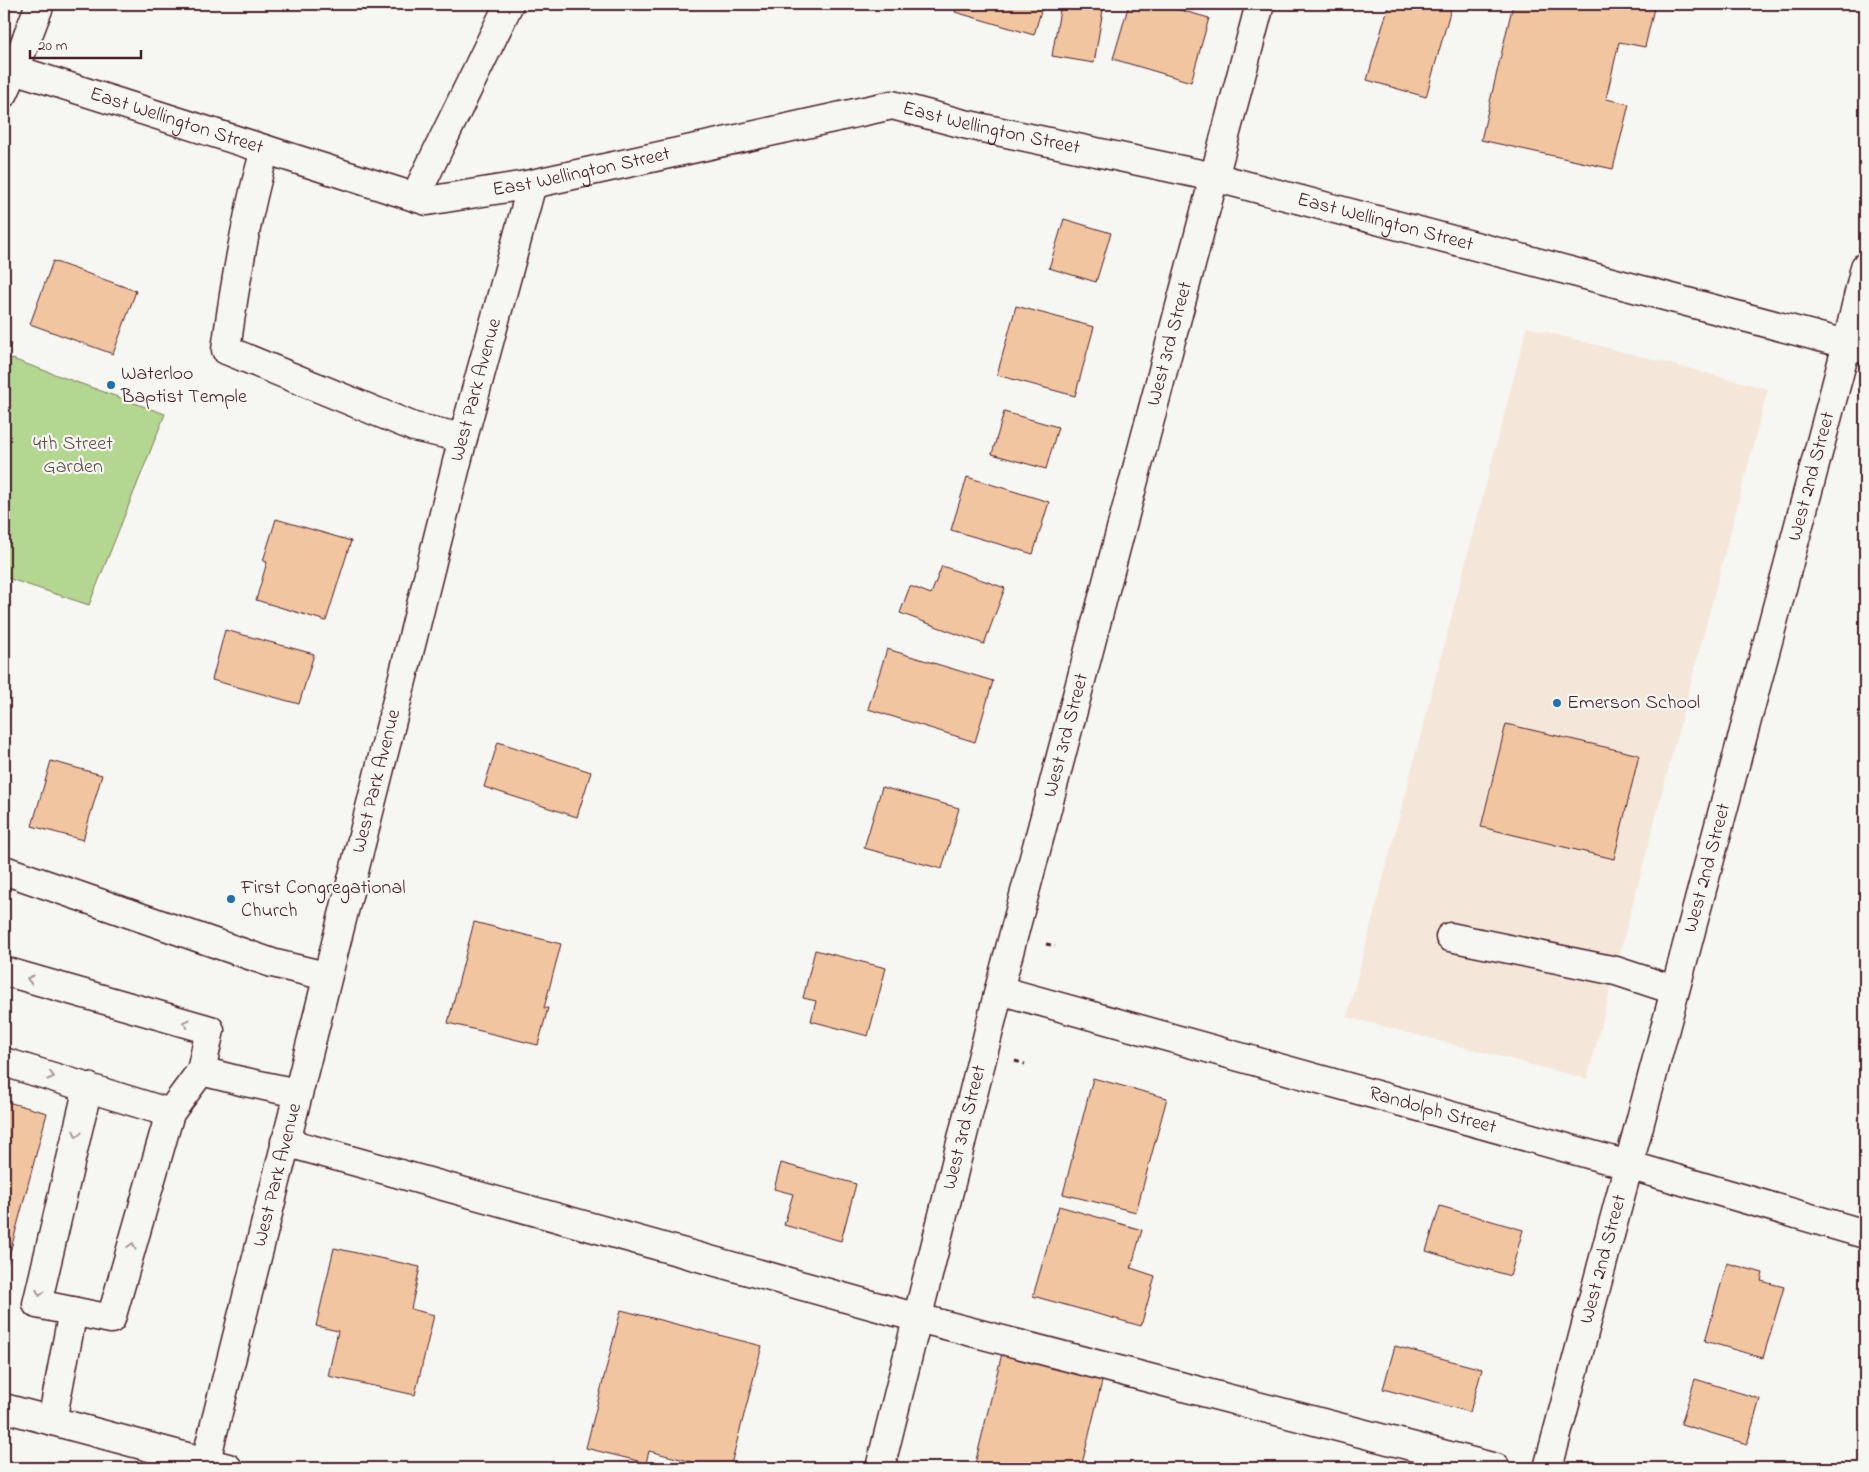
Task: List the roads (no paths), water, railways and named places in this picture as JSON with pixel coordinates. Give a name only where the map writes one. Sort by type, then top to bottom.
[{"type":"street","points":[[8,76],[40,4]]},
{"type":"street","points":[[415,197],[509,4]]},
{"type":"street","name":"West 3rd Street","points":[[880,1468],[999,990],[1260,4]]},
{"type":"street","name":"East Wellington Street","points":[[8,76],[265,150],[427,201],[532,184],[892,106],[964,124],[1214,177],[1856,346]]},
{"type":"street","points":[[265,150],[252,194],[233,292],[226,350],[414,427],[463,438]]},
{"type":"street","name":"West Park Avenue","points":[[213,1466],[297,1092],[463,438],[532,184]]},
{"type":"street","name":"West 2nd Street","points":[[1548,1468],[1674,990],[1856,346],[1865,267]]},
{"type":"street","points":[[4,870],[272,963],[326,976]]},
{"type":"street","points":[[1450,937],[1616,971],[1674,990]]},
{"type":"street","points":[[4,971],[210,1030],[201,1071],[170,1113],[111,1319],[37,1304],[88,1087]]},
{"type":"street","name":"Randolph Street","points":[[999,990],[1628,1165],[1865,1234]]},
{"type":"street","points":[[4,1062],[170,1113]]},
{"type":"street","points":[[201,1071],[297,1092]]},
{"type":"street","points":[[285,1142],[918,1318],[1496,1468]]},
{"type":"street","points":[[52,1421],[74,1312]]},
{"type":"street","points":[[4,1408],[213,1466]]},
{"type":"place","name":"Waterloo Baptist Temple","points":[[111,385]]},
{"type":"place","name":"Emerson School","points":[[1557,703]]},
{"type":"place","name":"First Congregational Church","points":[[231,899]]},
{"type":"park label","name":"4th Street Garden","points":[[73,456]]}]
